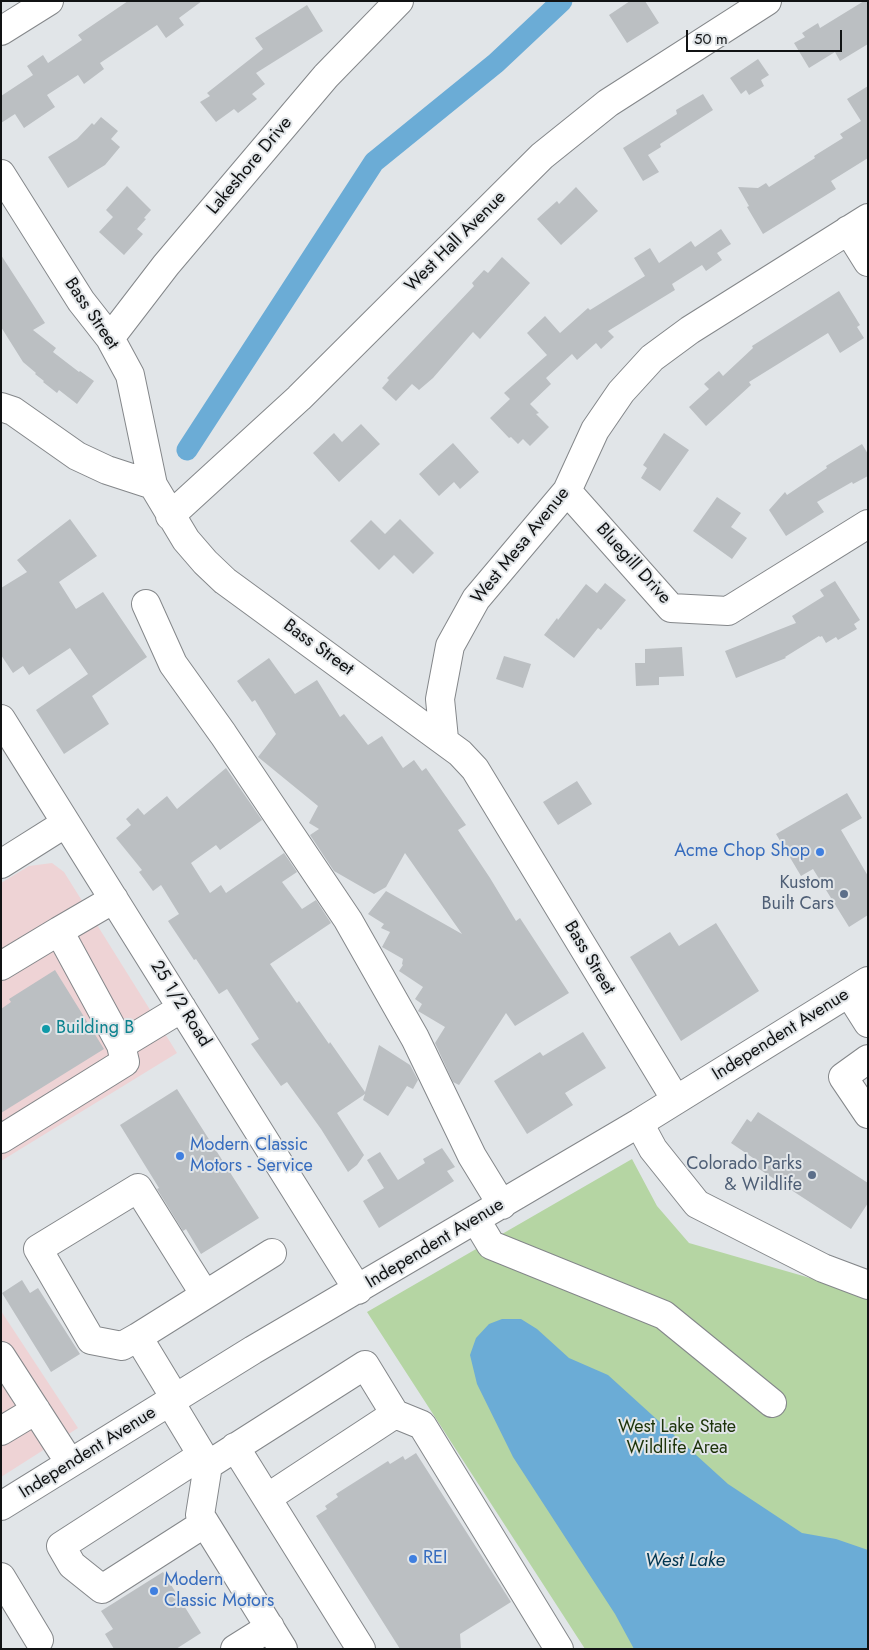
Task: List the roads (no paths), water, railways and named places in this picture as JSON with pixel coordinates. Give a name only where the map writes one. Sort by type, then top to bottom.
[{"type":"street","points":[[1,31],[49,1]]},
{"type":"street","name":"Lakeshore Drive","points":[[110,338],[166,265],[326,76],[399,1]]},
{"type":"street","name":"West Hall Avenue","points":[[170,516],[299,398],[542,156],[608,103],[767,1]]},
{"type":"street","name":"Bass Street","points":[[1,174],[81,301],[110,338],[130,375],[153,485],[186,540],[205,562],[226,581],[444,739],[475,770],[676,1100]]},
{"type":"street","points":[[858,224],[868,262]]},
{"type":"street","name":"West Mesa Avenue","points":[[444,739],[440,699],[450,646],[476,599],[567,491],[595,430],[621,392],[652,358],[690,330],[858,224]]},
{"type":"street","points":[[1,407],[13,411],[77,456],[107,470],[153,485]]},
{"type":"street","name":"Bluegill Drive","points":[[567,491],[671,608],[728,611],[868,524]]},
{"type":"street","points":[[146,604],[173,664],[223,734],[348,920],[415,1038],[472,1156],[502,1205]]},
{"type":"street","name":"25 1/2 Road","points":[[1,719],[358,1290]]},
{"type":"street","points":[[1,864],[66,823]]},
{"type":"street","points":[[1,966],[114,899]]},
{"type":"street","points":[[1,1139],[125,1062],[121,1045],[59,932]]},
{"type":"street","points":[[858,987],[868,1023]]},
{"type":"street","name":"Independent Avenue","points":[[1,1506],[253,1350],[358,1290],[639,1123],[858,987]]},
{"type":"street","points":[[121,1045],[182,1008]]},
{"type":"street","points":[[868,1059],[843,1077],[868,1114]]},
{"type":"street","points":[[639,1123],[654,1148],[697,1204],[823,1268],[868,1285]]},
{"type":"street","points":[[205,1295],[138,1188],[38,1250],[91,1340],[122,1346],[138,1337],[205,1295],[272,1253]]},
{"type":"street","points":[[476,1220],[491,1245],[664,1314],[772,1403]]},
{"type":"street","points":[[138,1337],[205,1460],[200,1515],[277,1638],[235,1649]]},
{"type":"street","points":[[1,1356],[70,1464]]},
{"type":"street","points":[[204,1523],[102,1589],[72,1565],[60,1546],[205,1460],[235,1447],[365,1365],[396,1414],[422,1425],[559,1649]]},
{"type":"street","points":[[1,1430],[36,1410]]},
{"type":"street","points":[[267,1498],[396,1414]]},
{"type":"street","points":[[235,1447],[361,1649]]},
{"type":"street","points":[[1,1577],[39,1640]]},
{"type":"water","name":"West Lake","points":[[502,1319],[521,1319],[537,1329],[569,1358],[608,1375],[728,1484],[802,1533],[836,1539],[868,1550],[868,1649],[634,1649],[615,1614],[513,1457],[477,1384],[470,1355],[476,1338],[489,1324]]},
{"type":"waterway","points":[[187,450],[374,162],[496,63],[562,1]]},
{"type":"place","name":"Acme Chop Shop","points":[[820,852]]},
{"type":"place","name":"Kustom Built Cars","points":[[844,894]]},
{"type":"place","name":"Building B","points":[[46,1029]]},
{"type":"place","name":"Modern Classic Motors - Service","points":[[180,1156]]},
{"type":"place","name":"Colorado Parks & Wildlife","points":[[812,1175]]},
{"type":"place","name":"REI","points":[[413,1559]]},
{"type":"place","name":"Modern Classic Motors","points":[[154,1591]]},
{"type":"park label","name":"West Lake State Wildlife Area","points":[[677,1438]]}]
